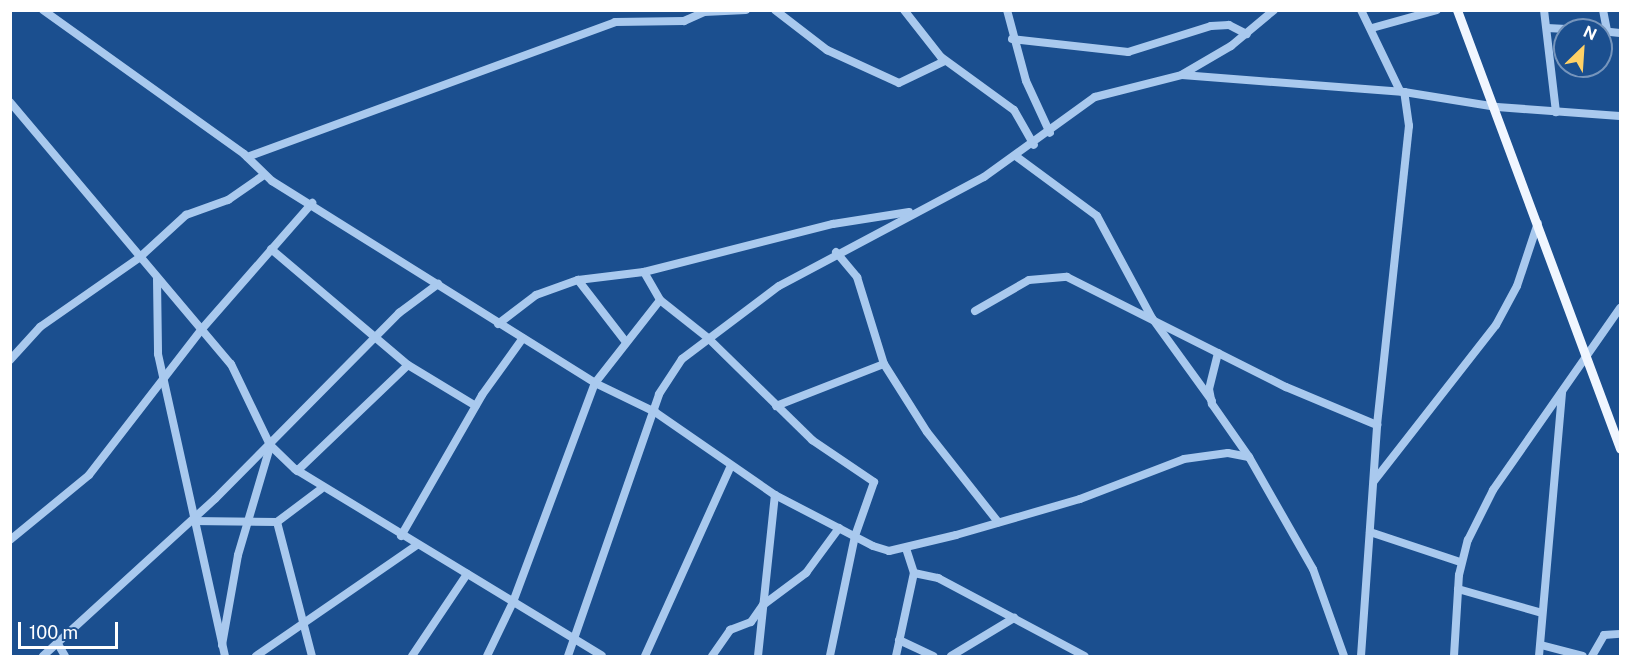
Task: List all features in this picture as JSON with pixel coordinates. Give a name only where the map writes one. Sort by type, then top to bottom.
[{"type":"main road","points":[[1457,10],[1497,107],[1620,449]]},
{"type":"street","points":[[43,10],[247,157],[264,175],[312,203],[498,324],[595,383],[655,412],[730,468],[775,495],[889,551],[1080,499],[1174,462],[1219,453],[1249,457]]},
{"type":"street","points":[[247,157],[615,22],[684,21],[704,12],[747,10]]},
{"type":"street","points":[[775,10],[826,50],[899,83],[945,61]]},
{"type":"street","points":[[904,10],[945,61],[1014,110],[1034,145]]},
{"type":"street","points":[[1007,10],[1012,39],[1050,133]]},
{"type":"street","points":[[568,657],[572,635],[655,412],[658,394],[682,359],[708,338],[836,252],[919,211],[1017,158],[1095,98],[1182,75],[1247,34],[1274,10]]},
{"type":"street","points":[[1361,10],[1402,91],[1409,126],[1377,425],[1362,657]]},
{"type":"street","points":[[1372,28],[1437,10]]},
{"type":"street","points":[[1544,10],[1556,112]]},
{"type":"street","points":[[1012,39],[1128,52],[1211,26],[1229,25],[1247,34]]},
{"type":"street","points":[[1547,28],[1553,28]]},
{"type":"street","points":[[1182,75],[1402,91],[1497,107],[1620,117]]},
{"type":"street","points":[[10,102],[139,258],[231,364],[270,445],[297,471],[321,489],[572,635],[602,657]]},
{"type":"street","points":[[1017,158],[1097,216],[1152,318],[1249,457],[1313,569],[1344,657]]},
{"type":"street","points":[[10,360],[40,327],[139,258],[186,215],[228,200],[264,175]]},
{"type":"street","points":[[12,536],[89,475],[201,330],[312,203]]},
{"type":"street","points":[[498,324],[536,295],[578,280],[644,272],[834,224],[919,211]]},
{"type":"street","points":[[1373,482],[1446,396],[1496,325],[1517,286],[1538,222]]},
{"type":"street","points":[[271,249],[377,334],[408,365],[476,406]]},
{"type":"street","points":[[836,252],[857,278],[884,364],[927,432],[998,522]]},
{"type":"street","points":[[644,272],[660,300],[708,338],[812,440],[874,482],[855,536],[830,657]]},
{"type":"street","points":[[975,311],[1029,280],[1050,275],[1093,286],[1218,353],[1377,425]]},
{"type":"street","points":[[157,279],[158,354],[192,521],[223,652]]},
{"type":"street","points":[[578,280],[626,342]]},
{"type":"street","points":[[43,657],[127,575],[192,521],[270,445],[377,334],[438,284]]},
{"type":"street","points":[[487,657],[513,602],[595,383],[660,300]]},
{"type":"street","points":[[1454,657],[1460,562],[1494,490],[1620,308]]},
{"type":"street","points":[[401,536],[476,406],[523,338]]},
{"type":"street","points":[[1212,401],[1218,353]]},
{"type":"street","points":[[776,406],[884,364]]},
{"type":"street","points":[[297,471],[408,365]]},
{"type":"street","points":[[1539,657],[1563,390]]},
{"type":"street","points":[[223,652],[248,520],[270,445]]},
{"type":"street","points":[[645,657],[730,468]]},
{"type":"street","points":[[192,521],[277,522],[321,489]]},
{"type":"street","points":[[758,657],[775,495]]},
{"type":"street","points":[[277,522],[312,657]]},
{"type":"street","points":[[712,657],[730,630],[751,622],[763,605],[806,573],[839,528]]},
{"type":"street","points":[[1370,532],[1460,562]]},
{"type":"street","points":[[256,657],[302,620],[417,545]]},
{"type":"street","points":[[896,657],[915,573],[906,548]]},
{"type":"street","points":[[915,573],[938,578],[1085,657]]},
{"type":"street","points":[[412,657],[467,574]]},
{"type":"street","points":[[1458,589],[1542,613]]},
{"type":"street","points":[[951,657],[1014,618]]},
{"type":"street","points":[[1592,657],[1604,635],[1620,634]]},
{"type":"street","points":[[899,640],[933,657]]},
{"type":"street","points":[[58,644],[65,657]]},
{"type":"street","points":[[1541,645],[1583,657]]}]
